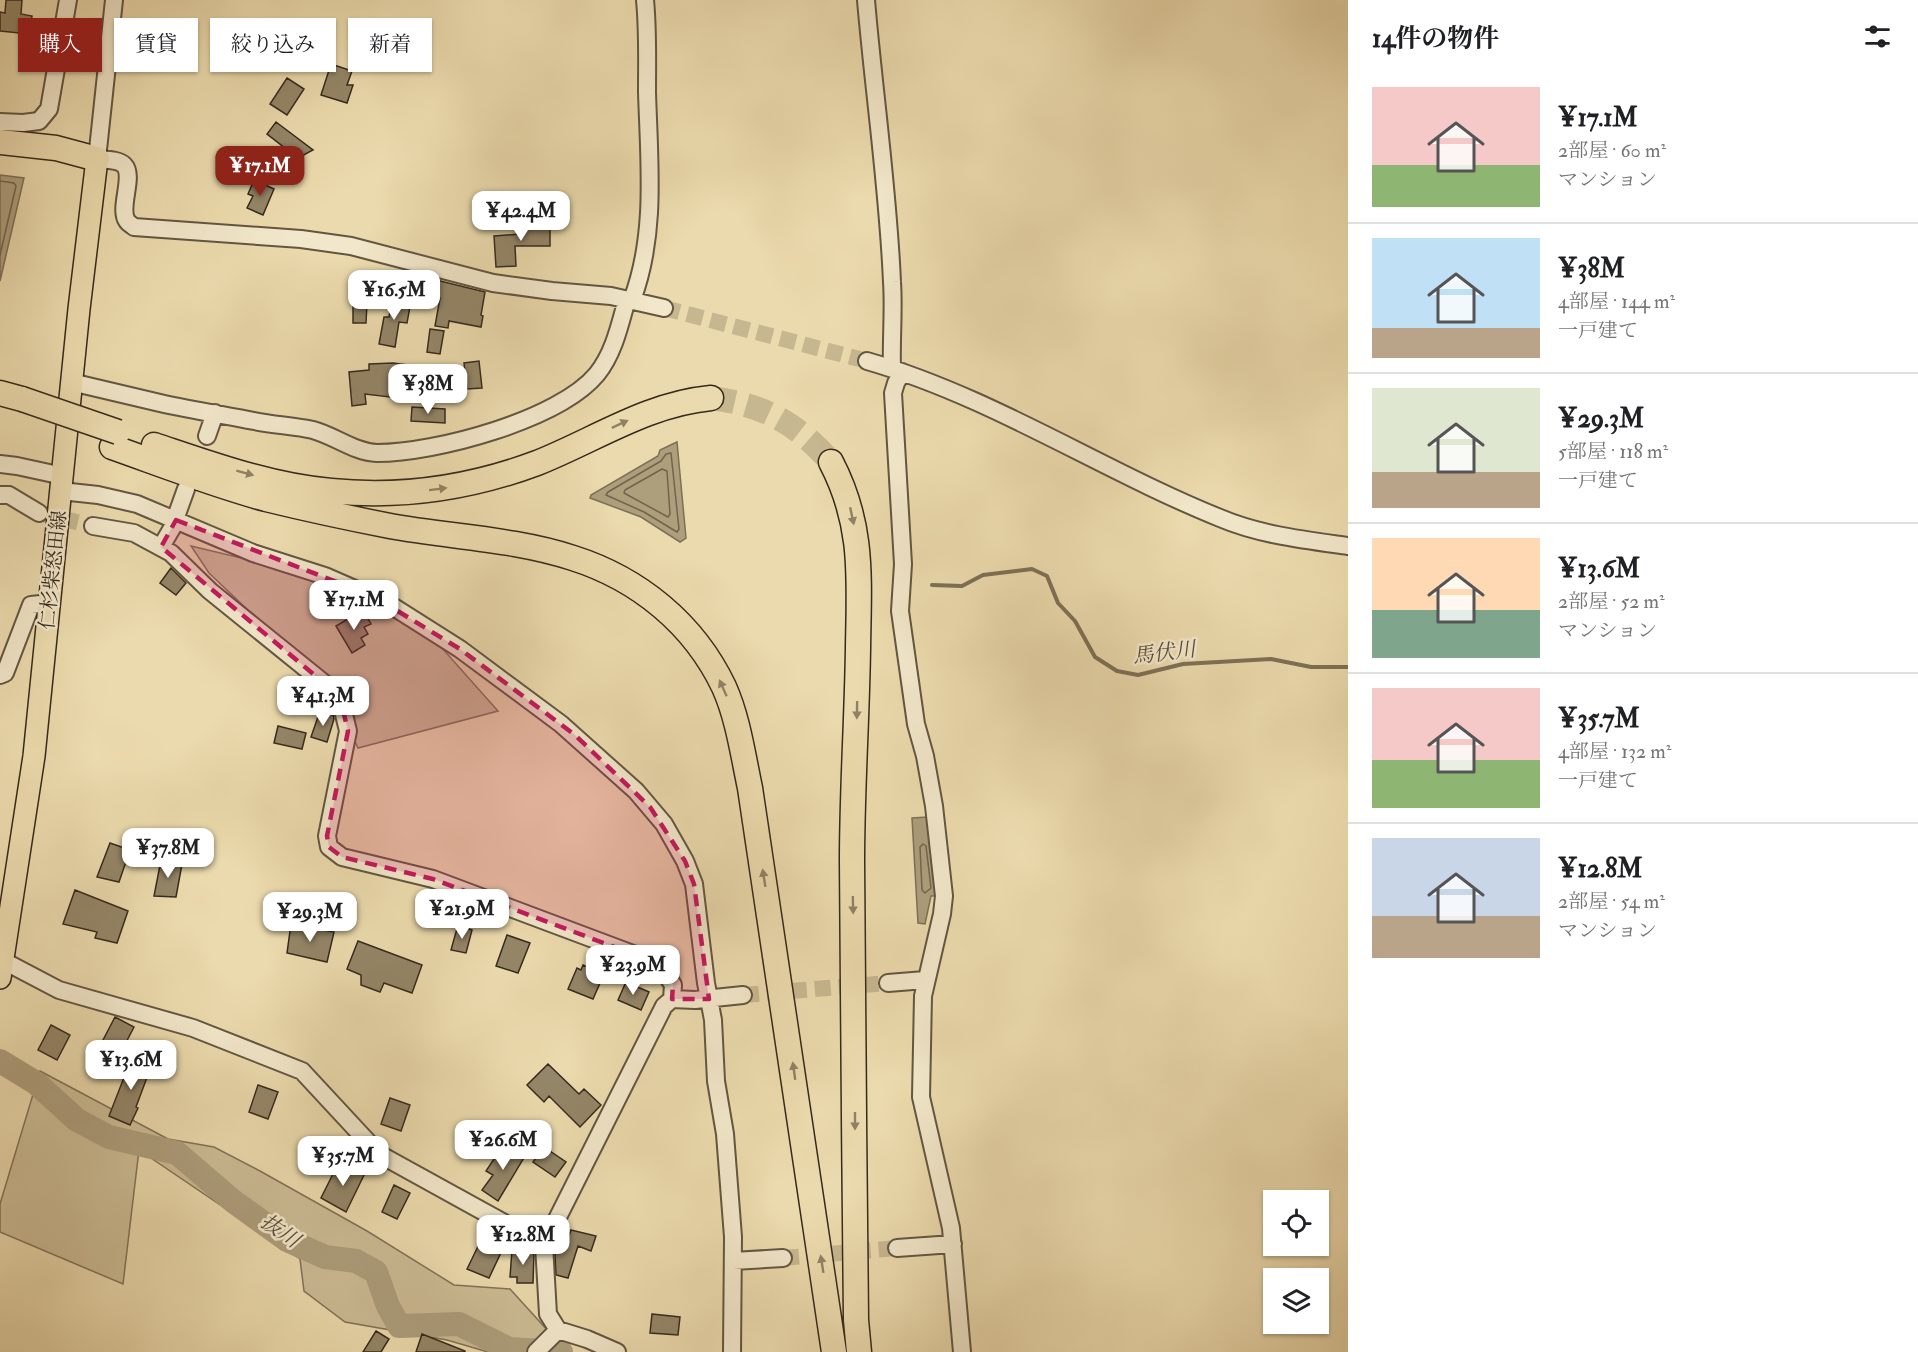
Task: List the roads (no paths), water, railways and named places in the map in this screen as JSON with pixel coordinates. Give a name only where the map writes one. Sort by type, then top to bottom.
[{"type":"highway","points":[[0,142],[56,147],[97,159]]},
{"type":"highway","points":[[0,158],[54,163],[97,159]]},
{"type":"highway","points":[[115,440],[291,485],[369,494],[404,493],[442,489],[502,475],[538,462],[658,409],[687,401],[711,398]]},
{"type":"highway","points":[[10,403],[115,440],[194,476],[276,501],[392,526],[524,546],[573,558],[640,589],[674,616],[700,648],[724,688],[738,732],[750,788],[834,1352]]},
{"type":"highway","points":[[831,462],[843,486],[851,512],[859,570],[852,859],[856,1320],[859,1352]]},
{"type":"main road","name":"仁杉柴怒田線","points":[[1,966],[34,756],[71,382],[97,159]]},
{"type":"street","points":[[0,122],[39,121],[49,109],[68,0]]},
{"type":"street","points":[[114,0],[97,159],[117,162],[124,165],[128,172],[124,212],[127,221],[135,227],[301,239],[351,246],[493,283],[630,299],[664,308]]},
{"type":"street","points":[[71,382],[160,403],[272,425],[311,430],[331,436],[360,450],[376,453],[432,446],[502,428],[546,409],[588,383],[608,355],[640,280],[646,252],[649,204],[645,0]]},
{"type":"street","points":[[866,0],[874,93],[883,148],[893,293],[897,370],[893,393],[903,564],[899,605],[916,724],[925,756],[934,806],[944,896],[942,914],[925,980],[921,1022],[921,1096],[948,1210],[962,1352]]},
{"type":"street","points":[[867,361],[967,397],[1221,519],[1283,537],[1348,546]]},
{"type":"street","points":[[207,436],[215,413]]},
{"type":"street","points":[[0,464],[17,466],[62,484],[153,510],[253,553],[325,576],[389,604],[460,649],[575,735],[650,807],[664,824],[680,851],[694,884],[714,1032],[716,1081],[726,1150],[733,1262],[732,1352]]},
{"type":"street","points":[[161,547],[176,520],[186,489]]},
{"type":"street","points":[[0,495],[9,495],[39,513]]},
{"type":"street","points":[[93,526],[134,533],[171,553],[210,591],[330,688],[342,706],[348,731],[327,836],[329,847],[342,857],[433,879],[633,954],[664,971],[673,985],[672,999]]},
{"type":"street","points":[[0,675],[5,673],[31,605],[50,603]]},
{"type":"street","points":[[1,966],[59,990],[193,1028],[302,1071],[379,1154],[544,1245]]},
{"type":"street","points":[[888,983],[925,980]]},
{"type":"street","points":[[553,1335],[548,1314],[544,1245],[664,1006],[672,999],[695,1000],[743,995]]},
{"type":"street","points":[[897,1248],[953,1244]]},
{"type":"street","points":[[733,1262],[783,1258]]},
{"type":"street","points":[[536,1352],[553,1335]]},
{"type":"street","points":[[553,1335],[587,1339],[617,1352]]},
{"type":"water","points":[[0,175],[24,178],[0,281]]},
{"type":"water","points":[[677,442],[686,538],[680,542],[641,517],[590,498],[591,495],[658,456],[660,450]]},
{"type":"water","points":[[928,817],[938,896],[931,896],[925,924],[918,923],[912,818]]},
{"type":"waterway","name":"馬伏川","points":[[932,585],[962,586],[983,575],[1032,569],[1047,576],[1058,603],[1075,621],[1095,657],[1117,671],[1138,675],[1183,664],[1271,659],[1311,667],[1348,667]]},
{"type":"waterway","name":"抜川","points":[[0,1061],[36,1083],[77,1120],[109,1137],[177,1153],[233,1201],[287,1240],[325,1257],[356,1261],[376,1272],[388,1306],[399,1326],[459,1324],[509,1349],[561,1352]]},
{"type":"tunnel","points":[[664,308],[867,361]]},
{"type":"tunnel","points":[[711,398],[747,405],[777,418],[805,436],[831,462]]},
{"type":"tunnel","points":[[39,513],[93,526]]},
{"type":"tunnel","points":[[743,995],[888,983]]},
{"type":"tunnel","points":[[783,1258],[897,1248]]}]
